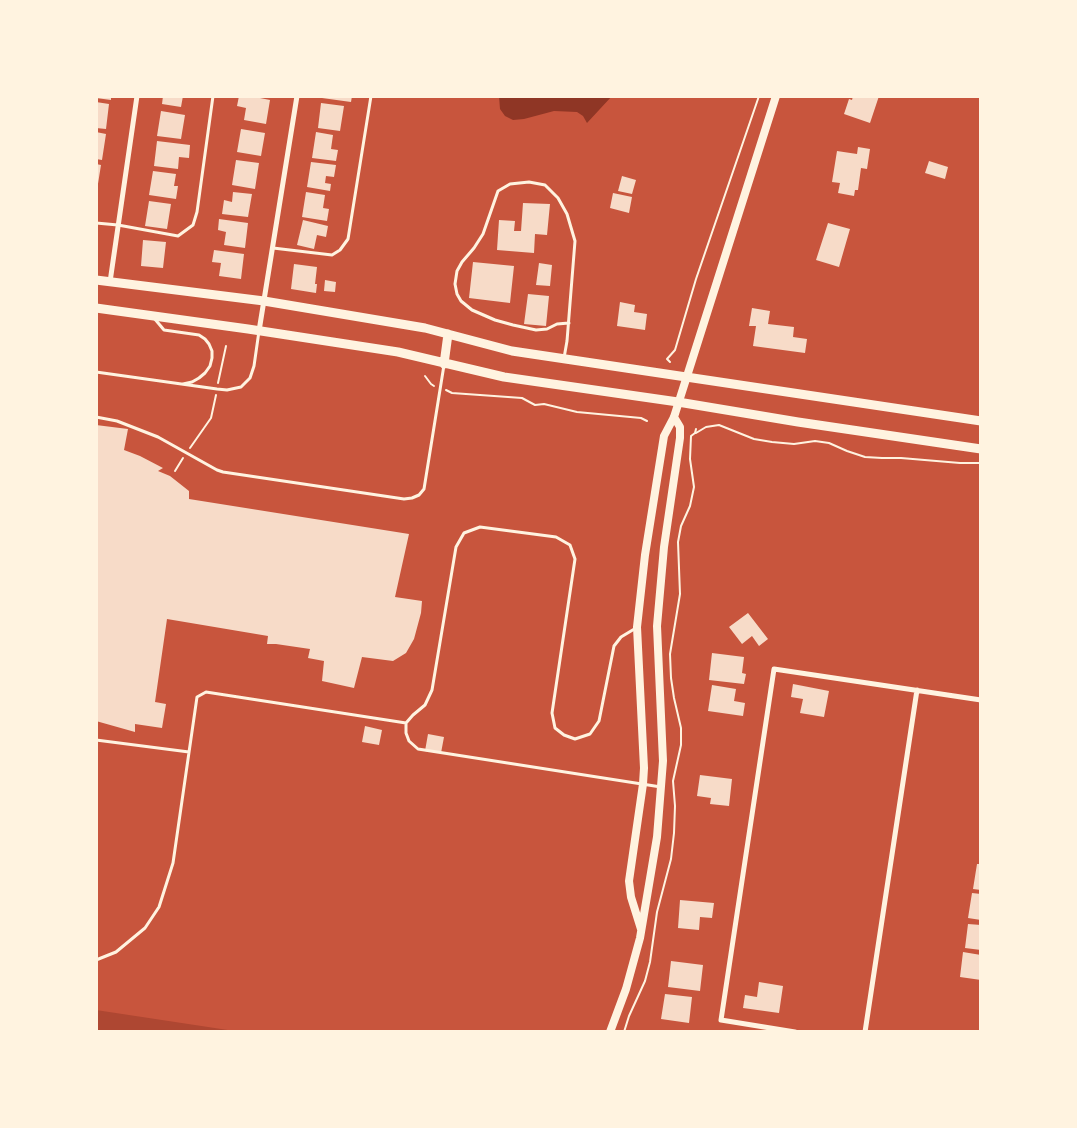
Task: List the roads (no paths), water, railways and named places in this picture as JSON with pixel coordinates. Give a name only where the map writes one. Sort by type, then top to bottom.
[{"type":"main road","points":[[96,280],[264,301],[425,328],[512,351],[981,421]]},
{"type":"main road","points":[[96,308],[259,330],[398,352],[504,377],[981,449]]},
{"type":"main road","points":[[444,364],[448,334]]},
{"type":"street","points":[[110,282],[137,96]]},
{"type":"street","points":[[259,330],[297,96]]},
{"type":"street","points":[[641,929],[631,898],[629,881],[644,768],[637,627],[645,554],[664,436],[674,417],[776,96]]},
{"type":"street","points":[[610,1032],[626,989],[641,929],[657,837],[663,762],[657,626],[664,547],[680,438],[680,427],[674,417]]},
{"type":"street","points":[[795,1032],[721,1020],[774,669],[981,700]]},
{"type":"street","points":[[865,1032],[916,690]]},
{"type":"lane","points":[[96,223],[178,236],[193,225],[197,212],[213,96]]},
{"type":"lane","points":[[272,248],[332,255],[340,250],[348,239],[371,96]]},
{"type":"lane","points":[[564,359],[568,341],[575,241],[567,214],[558,198],[545,185],[529,182],[510,184],[498,191],[483,234],[462,262],[455,284],[457,294],[461,301],[472,310],[513,326],[536,330],[547,329],[557,324],[569,323]]},
{"type":"lane","points":[[152,316],[164,330],[199,335],[205,339],[212,351],[210,366],[205,373],[192,382],[181,384]]},
{"type":"lane","points":[[96,372],[217,389],[227,390],[241,387],[250,378],[254,366],[259,330]]},
{"type":"lane","points":[[96,417],[117,421],[158,437],[223,472],[404,499],[412,498],[419,495],[424,489],[444,364]]},
{"type":"lane","points":[[637,627],[621,637],[614,646],[599,721],[590,734],[575,739],[564,735],[555,728],[552,713],[575,559],[570,545],[556,537],[480,526],[464,533],[456,547],[432,690],[425,705],[406,722],[406,733],[409,741],[418,749],[661,787]]},
{"type":"lane","points":[[96,960],[116,952],[146,928],[159,907],[173,863],[198,697],[206,692],[406,722]]},
{"type":"lane","points":[[96,740],[189,752]]}]
